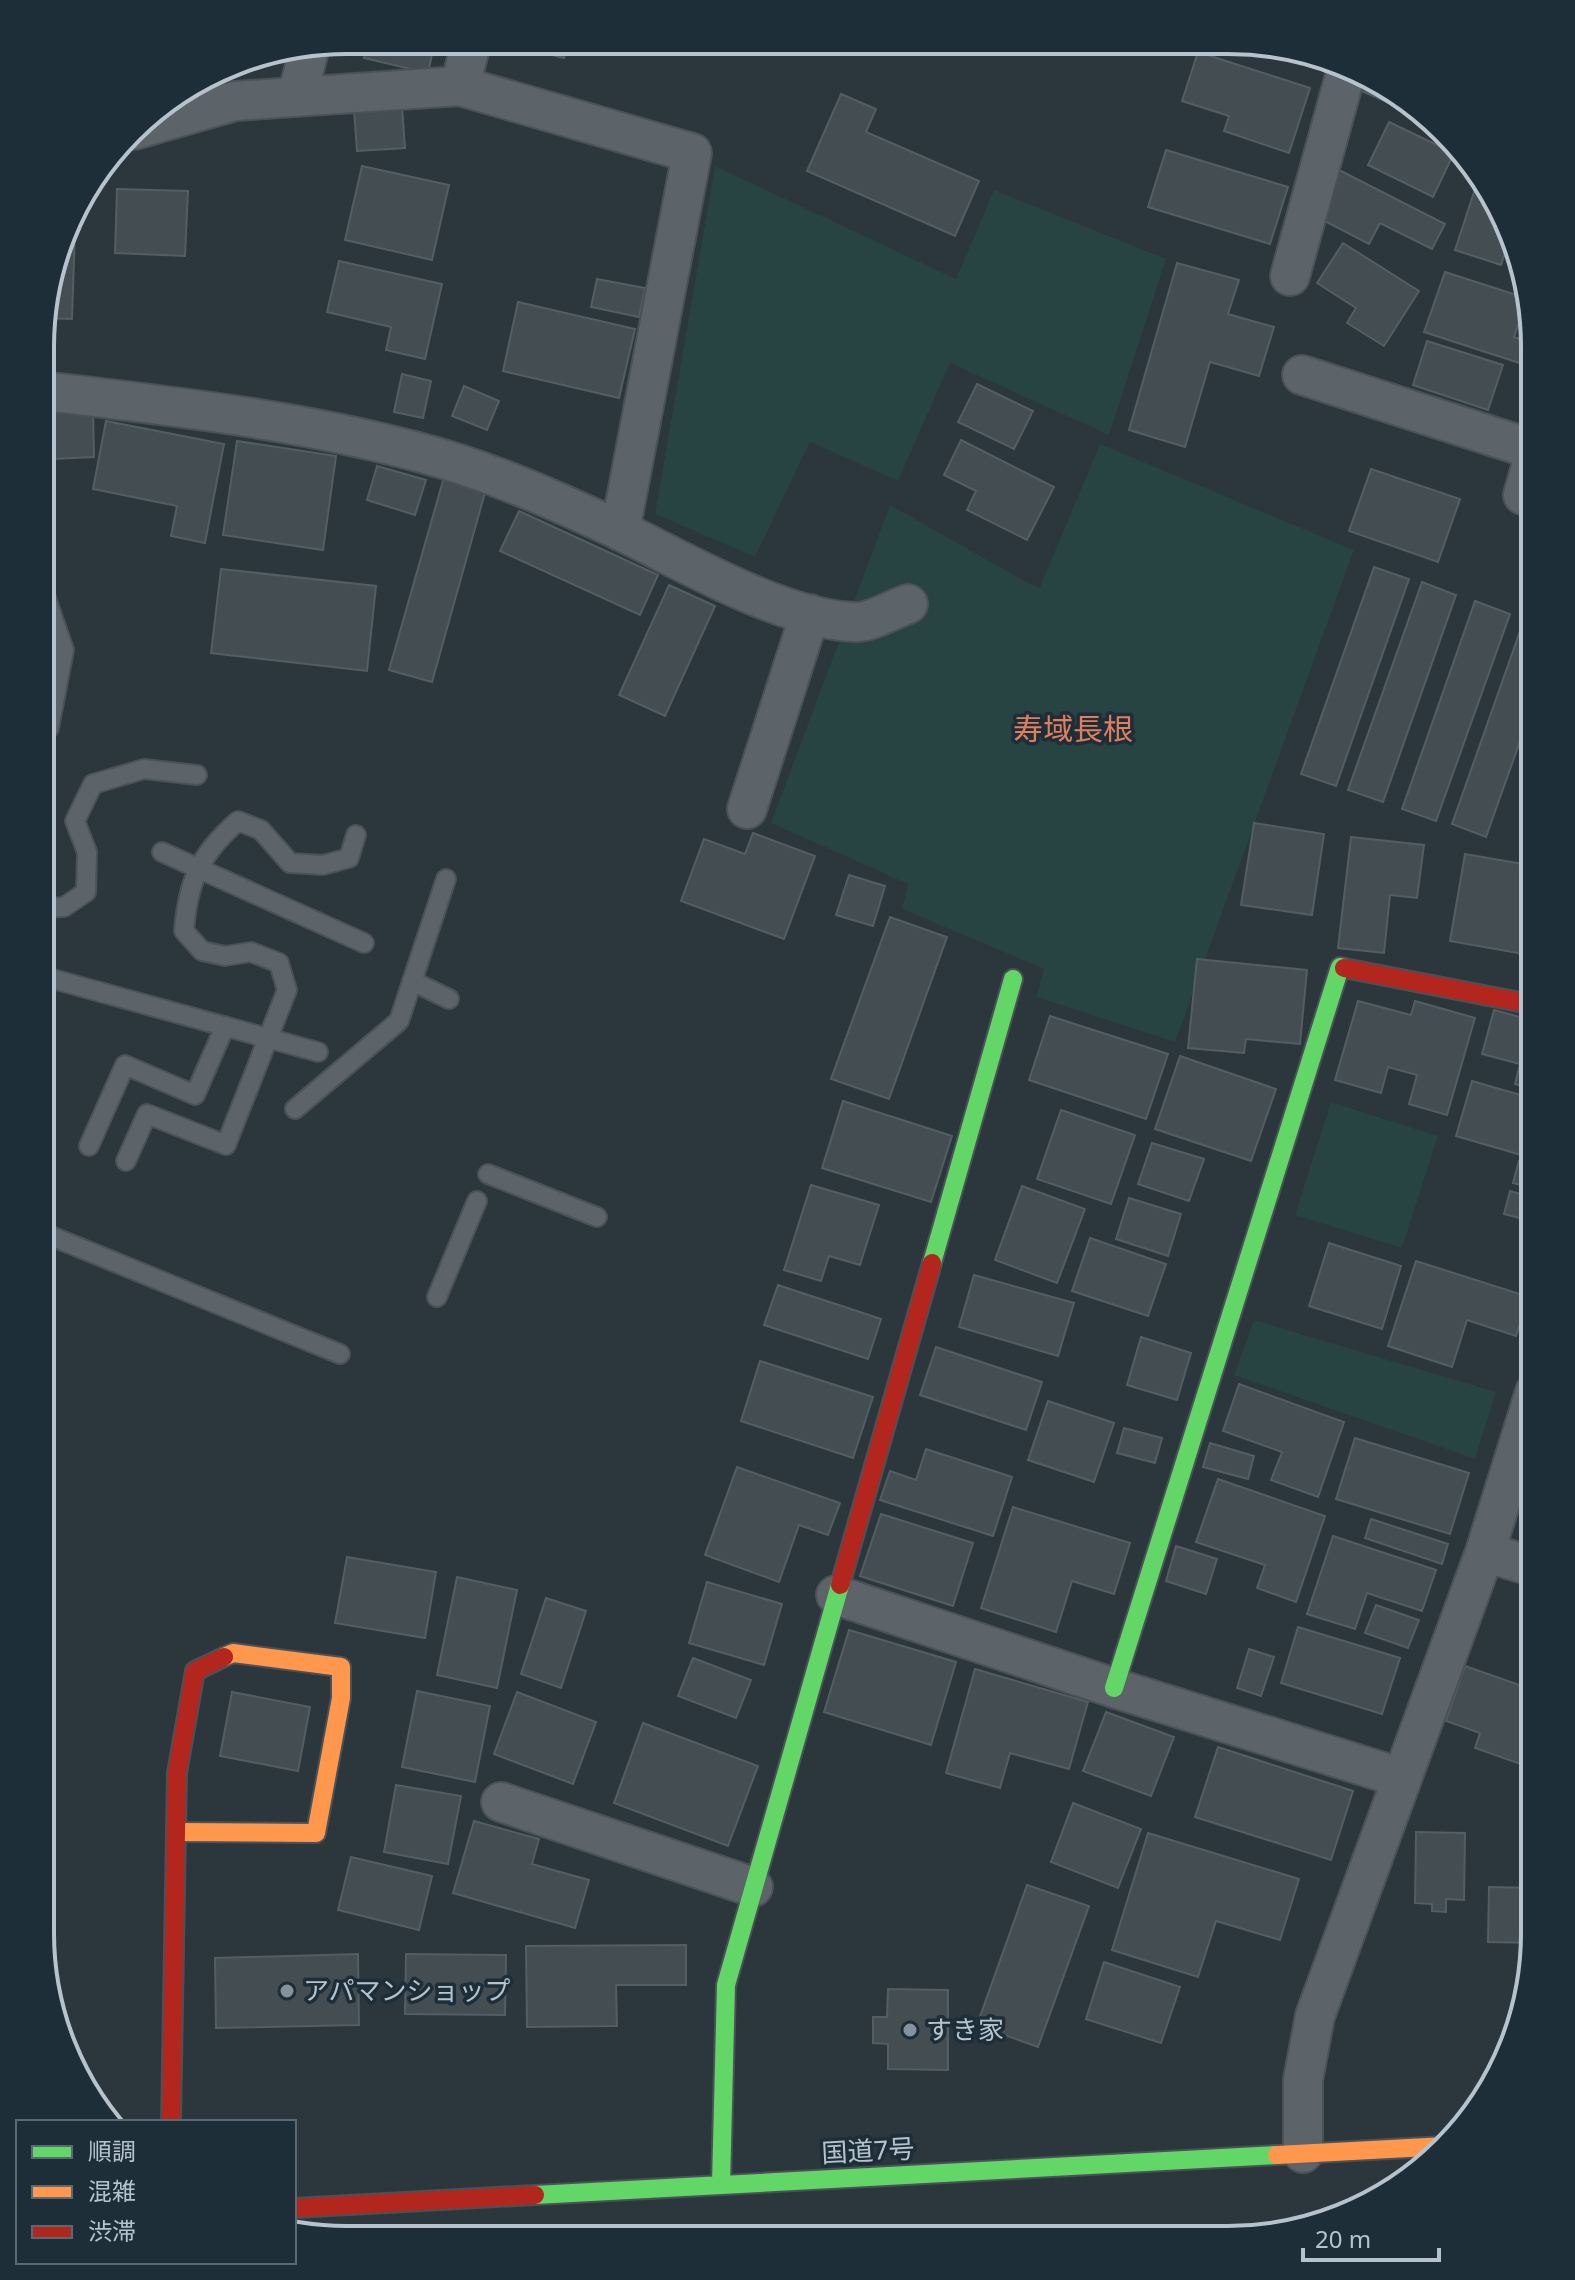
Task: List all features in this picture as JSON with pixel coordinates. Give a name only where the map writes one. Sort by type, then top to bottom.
[{"type":"main road","points":[[1114,1688],[1340,967],[1521,1002]]},
{"type":"main road","points":[[721,2185],[726,1985],[1013,979]]},
{"type":"main road","points":[[171,2120],[177,1773],[195,1671],[233,1653],[341,1667],[341,1698],[316,1833],[176,1832]]},
{"type":"main road","name":"国道7号","points":[[296,2208],[1428,2147]]},
{"type":"street","points":[[460,86],[468,54]]},
{"type":"street","points":[[297,97],[307,57]]},
{"type":"street","points":[[1290,276],[1344,78]]},
{"type":"street","points":[[166,117],[235,101],[460,86],[692,153],[620,531]]},
{"type":"street","points":[[1302,375],[1521,447]]},
{"type":"street","points":[[54,392],[264,418],[420,452],[507,482],[620,531],[711,577],[810,614],[859,623],[908,604]]},
{"type":"street","points":[[747,809],[810,614]]},
{"type":"street","points":[[1303,2153],[1303,2080],[1315,2016],[1485,1552],[1521,1437]]},
{"type":"street","points":[[1485,1552],[1521,1563]]},
{"type":"street","points":[[836,1595],[1114,1688],[1402,1778]]},
{"type":"street","points":[[501,1802],[753,1887]]},
{"type":"lane","points":[[54,621],[64,650],[54,702]]},
{"type":"lane","points":[[54,907],[64,907],[86,892],[87,852],[75,821],[93,784],[144,769],[197,775]]},
{"type":"lane","points":[[126,1161],[147,1114],[226,1145],[287,990],[279,963],[251,952],[225,956],[202,951],[184,931],[187,892],[215,841],[238,821],[261,830],[290,863],[323,865],[349,858],[356,835]]},
{"type":"lane","points":[[162,852],[364,943]]},
{"type":"lane","points":[[295,1109],[399,1021],[446,879]]},
{"type":"lane","points":[[54,979],[318,1052]]},
{"type":"lane","points":[[412,981],[449,999]]},
{"type":"lane","points":[[89,1146],[125,1065],[195,1095],[225,1026]]},
{"type":"lane","points":[[488,1174],[597,1217]]},
{"type":"lane","points":[[437,1297],[477,1201]]},
{"type":"lane","points":[[54,1237],[340,1354]]},
{"type":"green space","points":[[715,166],[956,279],[994,190],[1166,259],[1109,435],[950,363],[898,481],[810,442],[755,557],[655,514]]},
{"type":"green space","points":[[1100,444],[1354,550],[1175,1042],[1036,997],[1044,969],[902,909],[908,884],[771,823],[890,505],[1039,589]]},
{"type":"green space","points":[[1331,1102],[1438,1136],[1402,1248],[1295,1215]]},
{"type":"green space","points":[[1254,1320],[1496,1392],[1475,1459],[1234,1375]]},
{"type":"building","points":[[365,54],[432,54],[428,73],[364,58]]},
{"type":"building","points":[[1197,54],[1310,88],[1289,153],[1224,131],[1229,116],[1182,101]]},
{"type":"building","points":[[1361,86],[1393,104],[1359,90]]},
{"type":"building","points":[[841,94],[876,109],[866,132],[979,181],[955,236],[807,171]]},
{"type":"building","points":[[402,106],[405,148],[357,151],[354,110]]},
{"type":"building","points":[[1389,122],[1442,147],[1451,158],[1433,197],[1368,165]]},
{"type":"building","points":[[1166,150],[1288,187],[1270,244],[1148,207]]},
{"type":"building","points":[[362,166],[449,185],[432,260],[345,240]]},
{"type":"building","points":[[1339,170],[1445,224],[1432,249],[1380,223],[1369,244],[1315,216]]},
{"type":"building","points":[[117,189],[188,191],[185,256],[115,253]]},
{"type":"building","points":[[1475,189],[1505,253],[1501,265],[1455,250]]},
{"type":"building","points":[[75,239],[72,319],[56,318],[64,271]]},
{"type":"building","points":[[1343,243],[1419,291],[1384,346],[1347,323],[1356,308],[1317,283]]},
{"type":"building","points":[[339,261],[442,284],[425,359],[386,350],[391,327],[327,312]]},
{"type":"building","points":[[1177,263],[1239,280],[1228,314],[1274,327],[1259,376],[1210,362],[1185,447],[1129,430]]},
{"type":"building","points":[[1445,272],[1516,295],[1519,321],[1514,337],[1521,339],[1521,363],[1424,332]]},
{"type":"building","points":[[597,279],[645,288],[639,317],[591,307]]},
{"type":"building","points":[[518,302],[635,329],[619,398],[503,371]]},
{"type":"building","points":[[1427,341],[1503,365],[1488,410],[1413,385]]},
{"type":"building","points":[[402,374],[431,381],[423,418],[394,412]]},
{"type":"building","points":[[977,384],[1033,411],[1014,449],[958,422]]},
{"type":"building","points":[[464,386],[499,401],[487,430],[452,416]]},
{"type":"building","points":[[93,409],[94,457],[54,459],[54,411]]},
{"type":"building","points":[[106,421],[224,444],[205,543],[171,536],[177,506],[93,489]]},
{"type":"building","points":[[961,440],[1054,487],[1027,540],[967,510],[976,491],[944,475]]},
{"type":"building","points":[[237,441],[336,456],[323,550],[223,535]]},
{"type":"building","points":[[377,466],[426,480],[415,515],[367,500]]},
{"type":"building","points":[[1371,469],[1460,499],[1438,562],[1349,531]]},
{"type":"building","points":[[444,477],[486,489],[432,682],[389,670]]},
{"type":"building","points":[[519,511],[658,575],[640,615],[500,551]]},
{"type":"building","points":[[1374,567],[1409,579],[1336,786],[1301,774]]},
{"type":"building","points":[[221,569],[376,586],[367,671],[211,653]]},
{"type":"building","points":[[1422,582],[1456,595],[1383,802],[1348,790]]},
{"type":"building","points":[[669,585],[715,606],[665,716],[619,695]]},
{"type":"building","points":[[1475,601],[1510,614],[1436,821],[1402,809]]},
{"type":"building","points":[[1521,628],[1521,738],[1486,837],[1452,824]]},
{"type":"building","points":[[1254,823],[1324,834],[1312,915],[1241,905]]},
{"type":"building","points":[[753,833],[815,856],[784,939],[681,901],[704,839],[745,854]]},
{"type":"building","points":[[1351,837],[1424,845],[1417,898],[1390,895],[1384,953],[1338,948]]},
{"type":"building","points":[[1465,854],[1521,864],[1521,954],[1450,941]]},
{"type":"building","points":[[849,875],[885,886],[873,926],[836,915]]},
{"type":"building","points":[[890,917],[947,937],[889,1099],[831,1079]]},
{"type":"building","points":[[1197,959],[1307,970],[1300,1044],[1246,1039],[1244,1053],[1188,1048]]},
{"type":"building","points":[[1358,1001],[1411,1015],[1415,1001],[1475,1018],[1447,1115],[1409,1104],[1417,1075],[1388,1067],[1381,1093],[1335,1080]]},
{"type":"building","points":[[1494,1010],[1521,1017],[1521,1086],[1515,1084],[1520,1064],[1482,1054]]},
{"type":"building","points":[[1050,1016],[1168,1054],[1146,1119],[1029,1080]]},
{"type":"building","points":[[1180,1056],[1276,1089],[1251,1161],[1155,1129]]},
{"type":"building","points":[[1472,1081],[1521,1095],[1521,1155],[1456,1136]]},
{"type":"building","points":[[843,1101],[952,1136],[931,1202],[822,1168]]},
{"type":"building","points":[[1061,1110],[1135,1135],[1111,1204],[1037,1179]]},
{"type":"building","points":[[1152,1143],[1204,1159],[1189,1201],[1138,1184]]},
{"type":"building","points":[[1519,1161],[1521,1162],[1521,1185],[1513,1183]]},
{"type":"building","points":[[811,1185],[879,1205],[860,1265],[829,1256],[821,1281],[784,1270]]},
{"type":"building","points":[[1022,1186],[1085,1209],[1057,1283],[995,1260]]},
{"type":"building","points":[[1510,1191],[1521,1194],[1521,1218],[1504,1214]]},
{"type":"building","points":[[1129,1198],[1181,1214],[1168,1256],[1116,1239]]},
{"type":"building","points":[[1090,1238],[1166,1264],[1148,1316],[1072,1291]]},
{"type":"building","points":[[1329,1243],[1401,1266],[1382,1329],[1309,1306]]},
{"type":"building","points":[[1416,1261],[1521,1294],[1521,1321],[1516,1336],[1467,1320],[1452,1367],[1388,1346]]},
{"type":"building","points":[[974,1275],[1074,1303],[1058,1356],[959,1327]]},
{"type":"building","points":[[778,1285],[881,1319],[868,1359],[764,1325]]},
{"type":"building","points":[[1141,1337],[1191,1353],[1177,1400],[1127,1385]]},
{"type":"building","points":[[936,1347],[1042,1382],[1026,1430],[920,1395]]},
{"type":"building","points":[[760,1361],[873,1397],[853,1458],[741,1421]]},
{"type":"building","points":[[1239,1384],[1344,1422],[1318,1497],[1271,1480],[1282,1452],[1223,1431]]},
{"type":"building","points":[[1048,1401],[1114,1423],[1094,1482],[1028,1460]]},
{"type":"building","points":[[1124,1428],[1162,1438],[1155,1463],[1117,1453]]},
{"type":"building","points":[[1355,1438],[1469,1473],[1450,1534],[1336,1499]]},
{"type":"building","points":[[1210,1443],[1254,1456],[1248,1479],[1203,1467]]},
{"type":"building","points":[[926,1449],[1012,1477],[993,1536],[880,1500],[890,1471],[916,1480]]},
{"type":"building","points":[[737,1467],[840,1503],[828,1535],[799,1525],[779,1582],[705,1555]]},
{"type":"building","points":[[1218,1479],[1325,1516],[1296,1602],[1257,1588],[1265,1565],[1196,1542]]},
{"type":"building","points":[[1013,1507],[1130,1543],[1114,1594],[1072,1581],[1056,1632],[981,1608]]},
{"type":"building","points":[[881,1514],[973,1543],[953,1606],[860,1576]]},
{"type":"building","points":[[1371,1519],[1448,1544],[1442,1564],[1365,1538]]},
{"type":"building","points":[[1333,1536],[1436,1570],[1422,1611],[1367,1593],[1355,1629],[1307,1614]]},
{"type":"building","points":[[1176,1546],[1217,1559],[1206,1594],[1166,1581]]},
{"type":"building","points":[[347,1557],[436,1572],[425,1638],[335,1623]]},
{"type":"building","points":[[457,1577],[517,1590],[497,1688],[437,1675]]},
{"type":"building","points":[[707,1582],[782,1604],[764,1665],[689,1643]]},
{"type":"building","points":[[546,1598],[586,1611],[561,1688],[521,1674]]},
{"type":"building","points":[[1376,1605],[1419,1620],[1408,1648],[1365,1633]]},
{"type":"building","points":[[1298,1627],[1400,1658],[1382,1714],[1281,1683]]},
{"type":"building","points":[[849,1630],[956,1662],[931,1745],[824,1712]]},
{"type":"building","points":[[1249,1649],[1274,1657],[1261,1696],[1237,1688]]},
{"type":"building","points":[[693,1658],[751,1680],[736,1718],[678,1696]]},
{"type":"building","points":[[1465,1666],[1521,1685],[1521,1764],[1475,1748],[1480,1733],[1446,1721]]},
{"type":"building","points":[[975,1669],[1088,1702],[1069,1769],[1010,1753],[1000,1788],[946,1773]]},
{"type":"building","points":[[417,1691],[490,1706],[475,1782],[402,1767]]},
{"type":"building","points":[[232,1692],[310,1707],[298,1771],[220,1756]]},
{"type":"building","points":[[517,1692],[596,1722],[573,1784],[494,1754]]},
{"type":"building","points":[[1106,1712],[1174,1737],[1151,1796],[1083,1771]]},
{"type":"building","points":[[643,1723],[758,1766],[728,1846],[614,1803]]},
{"type":"building","points":[[1218,1747],[1353,1791],[1331,1860],[1195,1817]]},
{"type":"building","points":[[396,1785],[461,1796],[448,1864],[384,1852]]},
{"type":"building","points":[[1073,1803],[1141,1829],[1118,1888],[1051,1862]]},
{"type":"building","points":[[474,1821],[539,1839],[532,1864],[589,1880],[575,1928],[453,1893]]},
{"type":"building","points":[[1416,1832],[1465,1833],[1464,1900],[1446,1899],[1446,1912],[1432,1911],[1432,1904],[1415,1903]]},
{"type":"building","points":[[1148,1833],[1299,1879],[1280,1940],[1216,1921],[1198,1977],[1112,1950]]},
{"type":"building","points":[[351,1857],[432,1876],[419,1930],[338,1910]]},
{"type":"building","points":[[1027,1885],[1089,1906],[1038,2047],[977,2025]]},
{"type":"building","points":[[1489,1887],[1521,1888],[1520,1943],[1488,1942]]},
{"type":"building","points":[[686,1945],[686,1985],[616,1985],[617,2026],[527,2027],[526,1946]]},
{"type":"building","name":"アパマンショップ","points":[[358,1954],[359,2025],[216,2028],[215,1958]]},
{"type":"building","points":[[406,1954],[506,1955],[505,2015],[405,2014]]},
{"type":"building","points":[[1104,1962],[1180,1987],[1161,2043],[1086,2019]]},
{"type":"building","name":"すき家","points":[[888,1989],[948,1990],[948,2070],[888,2069],[888,2044],[873,2043],[873,2017],[887,2017]]},
{"type":"traffic: fast","points":[[1114,1688],[1340,967],[1344,968]]},
{"type":"traffic: fast","points":[[932,1263],[1013,979]]},
{"type":"traffic: fast","points":[[721,2185],[726,1985],[840,1585]]},
{"type":"traffic: fast","points":[[535,2195],[1277,2155]]},
{"type":"traffic: slow","points":[[176,1832],[316,1833],[341,1698],[341,1667],[233,1653],[224,1657]]},
{"type":"traffic: slow","points":[[1277,2155],[1427,2147]]},
{"type":"traffic: jam","points":[[1344,968],[1521,1002]]},
{"type":"traffic: jam","points":[[840,1585],[932,1263]]},
{"type":"traffic: jam","points":[[171,2120],[177,1773],[195,1671],[224,1657]]},
{"type":"traffic: jam","points":[[296,2208],[535,2195]]},
{"type":"place","name":"アパマンショップ","points":[[287,1991]]},
{"type":"place","name":"すき家","points":[[910,2030]]},
{"type":"district","name":"寿域長根","points":[[1073,730]]}]
